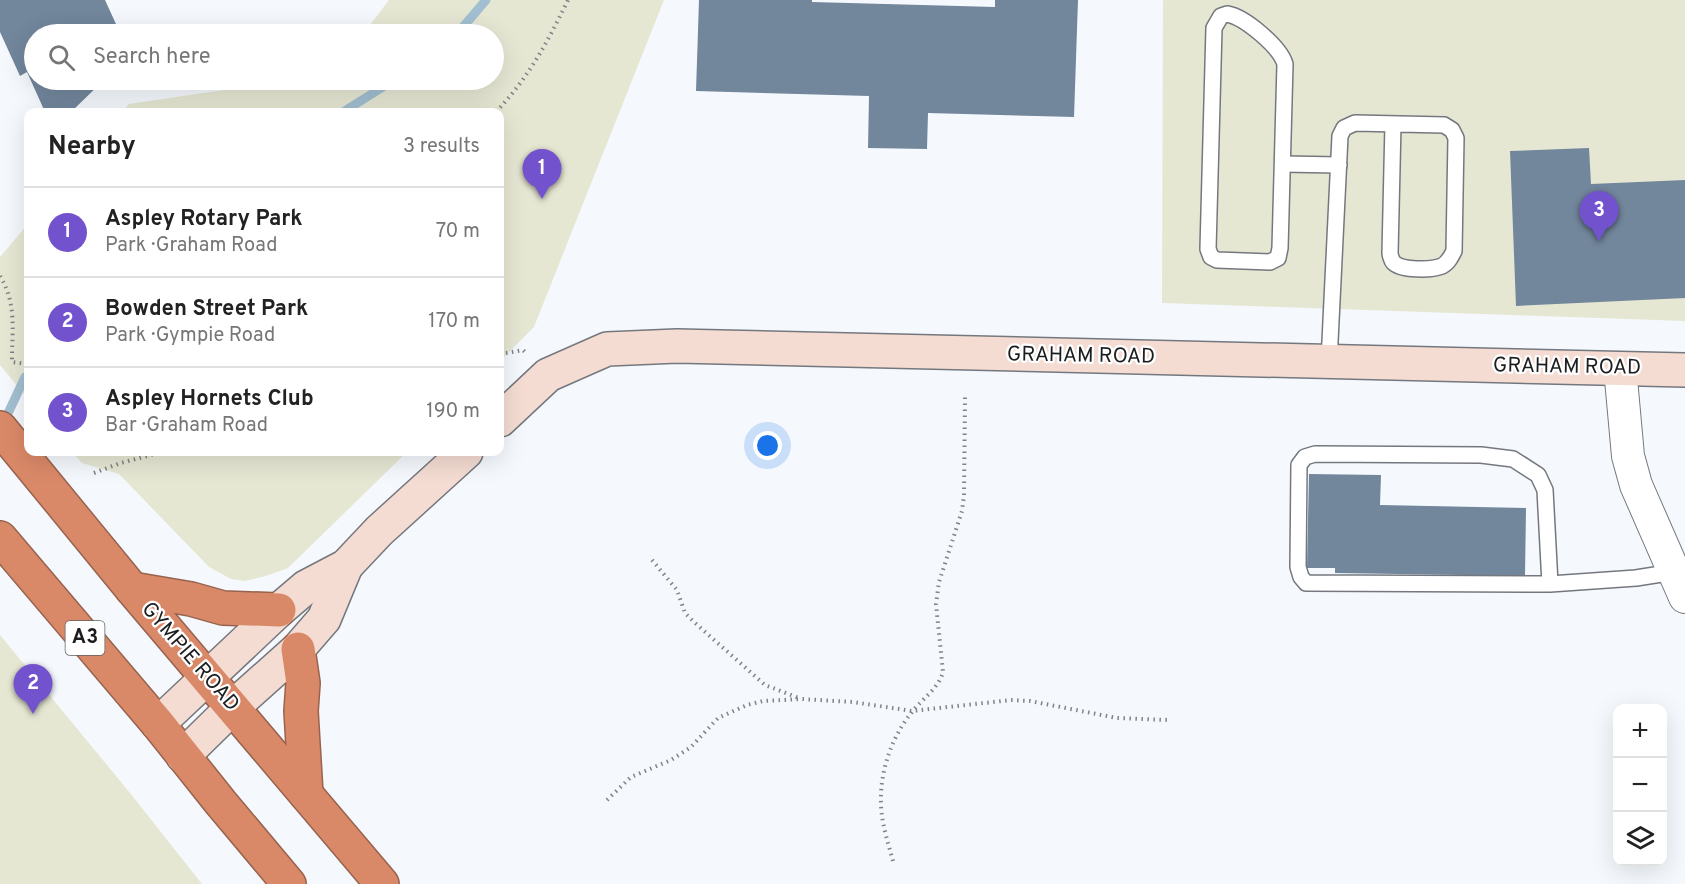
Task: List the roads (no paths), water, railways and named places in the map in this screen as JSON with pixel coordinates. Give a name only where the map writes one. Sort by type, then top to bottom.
[{"type":"highway","name":"GYMPIE ROAD","points":[[0,428],[132,589],[382,884]]},
{"type":"highway","name":"A3","points":[[6,545],[158,724],[289,884]]},
{"type":"highway","points":[[132,589],[191,599],[223,608],[279,610]]},
{"type":"highway","points":[[298,649],[303,683],[301,711],[306,794]]},
{"type":"street","name":"GRAHAM ROAD","points":[[504,416],[548,375],[607,349],[676,346],[1685,370]]},
{"type":"street","points":[[1620,368],[1628,456],[1636,485],[1679,585]]},
{"type":"street","points":[[158,724],[306,587],[346,566],[379,531],[461,456]]},
{"type":"street","points":[[183,756],[233,707],[298,649],[324,619],[346,566]]},
{"type":"lane","points":[[1232,15],[1242,19],[1283,58],[1285,69],[1282,164],[1278,258],[1270,262],[1217,260],[1211,257],[1208,249],[1214,28],[1221,16],[1232,15]]},
{"type":"lane","points":[[1329,362],[1340,136],[1344,128],[1355,123],[1444,125],[1452,130],[1456,138],[1454,251],[1443,266],[1429,269],[1399,266],[1393,262],[1390,253],[1393,124]]},
{"type":"lane","points":[[1282,164],[1339,165]]},
{"type":"lane","points":[[1550,584],[1545,490],[1538,475],[1513,459],[1481,455],[1315,454],[1305,457],[1299,465],[1298,567],[1306,583],[1550,584],[1636,579],[1679,585]]},
{"type":"waterway","points":[[466,24],[486,0]]},
{"type":"waterway","points":[[349,108],[378,90]]},
{"type":"waterway","points":[[3,424],[24,379]]},
{"type":"place","name":"Aspley Rotary Park","points":[[542,199]]},
{"type":"place","name":"Aspley Hornets Club","points":[[1599,241]]},
{"type":"place","name":"Bowden Street Park","points":[[33,714]]}]
